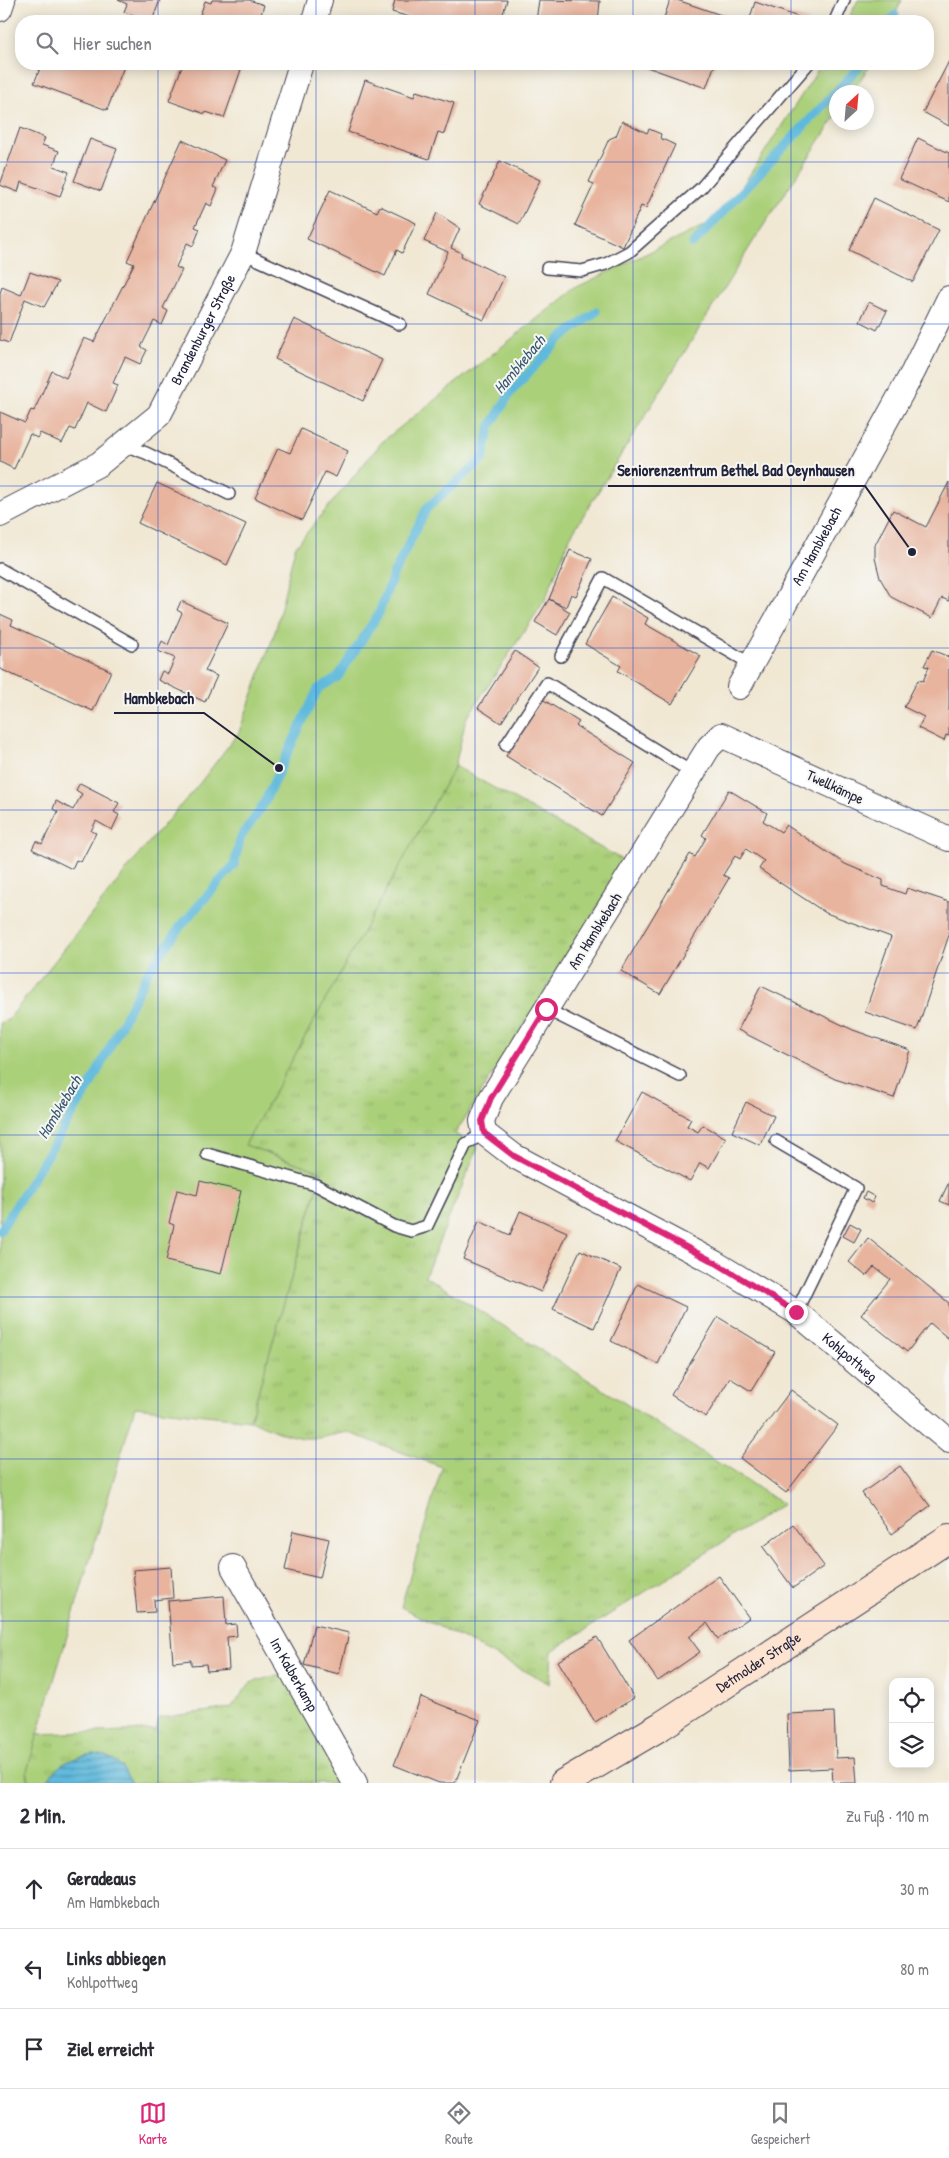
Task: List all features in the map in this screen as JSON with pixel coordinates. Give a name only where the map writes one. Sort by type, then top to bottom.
[{"type":"main road","name":"Detmolder Straße","points":[[564,1783],[661,1726],[949,1538]]},
{"type":"street","points":[[0,9],[3,0]]},
{"type":"street","points":[[316,15],[320,0]]},
{"type":"street","name":"Brandenburger Straße","points":[[0,515],[99,464],[159,415],[243,253],[299,70]]},
{"type":"street","name":"Am Hambkebach","points":[[739,686],[913,372],[949,298]]},
{"type":"street","name":"Am Hambkebach","points":[[484,1133],[482,1121],[491,1098],[709,747],[721,735]]},
{"type":"street","name":"Twellkämpe","points":[[721,735],[949,839]]},
{"type":"street","name":"Kohlpottweg","points":[[484,1133],[514,1156],[716,1263],[796,1312],[949,1441]]},
{"type":"street","name":"Im Kalberkamp","points":[[233,1567],[355,1783]]},
{"type":"lane","points":[[838,15],[844,0]]},
{"type":"lane","points":[[547,268],[582,271],[606,264],[629,252],[701,188],[803,70]]},
{"type":"lane","points":[[243,253],[400,324]]},
{"type":"lane","points":[[124,445],[146,453],[229,494]]},
{"type":"lane","points":[[0,569],[132,644]]},
{"type":"lane","points":[[561,656],[603,578],[751,664]]},
{"type":"lane","points":[[506,745],[547,683],[693,773]]},
{"type":"lane","points":[[546,1009],[680,1076]]},
{"type":"lane","points":[[207,1154],[316,1186],[394,1226],[411,1230],[427,1226],[466,1144],[484,1133]]},
{"type":"lane","points":[[776,1141],[856,1188],[796,1312]]},
{"type":"green space","points":[[858,0],[902,0],[895,15],[850,15]]},
{"type":"green space","points":[[818,70],[867,70],[857,85],[829,85],[829,127],[756,237],[570,537],[545,600],[466,719],[455,766],[245,1145],[322,1172],[250,1420],[135,1407],[27,1771],[29,1783],[0,1783],[0,1023],[8,1020],[144,848],[200,783],[239,732],[276,629],[295,547],[383,441],[577,287],[722,217]]},
{"type":"green space","points":[[455,766],[626,862],[455,1134],[478,1147],[425,1276],[783,1504],[552,1651],[550,1684],[401,1607],[442,1467],[347,1432],[319,1438],[303,1438],[278,1432],[250,1420],[322,1172],[244,1145]]},
{"type":"green space","points":[[284,1673],[343,1783],[29,1783],[27,1771],[37,1734],[156,1730],[159,1718],[231,1708],[250,1683]]},
{"type":"water","points":[[93,1754],[107,1757],[116,1762],[121,1766],[131,1783],[46,1783],[54,1771],[66,1762]]},
{"type":"building","points":[[118,0],[160,0],[154,15],[133,15],[124,12],[127,4]]},
{"type":"building","points":[[212,0],[249,0],[264,5],[261,15],[200,15],[205,1],[211,3]]},
{"type":"building","points":[[395,0],[507,0],[503,15],[403,15],[392,12]]},
{"type":"building","points":[[539,0],[600,1],[599,15],[537,15]]},
{"type":"building","points":[[670,0],[677,0],[721,15],[665,15]]},
{"type":"building","points":[[755,2],[793,15],[751,15]]},
{"type":"building","points":[[949,61],[949,126],[923,112]]},
{"type":"building","points":[[39,70],[123,70],[107,110],[34,83]]},
{"type":"building","points":[[181,70],[241,70],[224,118],[206,112],[205,114],[169,101]]},
{"type":"building","points":[[655,70],[713,70],[706,88]]},
{"type":"building","points":[[365,80],[414,97],[416,91],[454,103],[444,134],[438,132],[429,159],[348,132]]},
{"type":"building","points":[[622,121],[647,133],[649,129],[661,134],[660,138],[675,145],[646,208],[641,206],[623,247],[575,225],[594,184],[589,182],[609,139],[616,136]]},
{"type":"building","points":[[20,128],[45,138],[42,145],[59,151],[53,166],[69,172],[60,196],[21,182],[18,192],[0,185]]},
{"type":"building","points":[[918,138],[949,153],[949,202],[899,179]]},
{"type":"building","points":[[90,139],[117,149],[101,191],[74,181]]},
{"type":"building","points":[[182,140],[225,160],[213,187],[218,189],[211,206],[206,203],[195,227],[200,229],[193,246],[187,243],[176,267],[182,270],[163,308],[168,311],[162,325],[154,321],[141,347],[147,350],[140,364],[125,357],[113,383],[118,385],[106,412],[87,403],[75,430],[70,428],[62,443],[40,433],[37,438],[30,434],[14,469],[0,462],[0,412],[25,423],[31,410],[34,411],[52,371],[66,378],[84,338],[94,342],[134,264],[127,261]]},
{"type":"building","points":[[500,161],[540,180],[519,224],[479,204]]},
{"type":"building","points":[[330,190],[377,212],[380,206],[416,223],[402,253],[397,250],[385,276],[307,239]]},
{"type":"building","points":[[874,198],[939,230],[913,282],[849,250]]},
{"type":"building","points":[[437,213],[460,228],[451,248],[462,253],[461,256],[504,277],[484,320],[429,294],[448,252],[424,241]]},
{"type":"building","points":[[30,272],[58,282],[44,307],[25,299],[9,343],[0,340],[0,293],[2,287],[21,295]]},
{"type":"building","points":[[869,302],[887,311],[877,330],[860,321]]},
{"type":"building","points":[[294,319],[382,360],[363,401],[275,359]]},
{"type":"building","points":[[301,429],[348,451],[336,477],[325,472],[302,520],[255,498],[278,448],[290,453]]},
{"type":"building","points":[[949,482],[949,601],[942,598],[932,618],[891,597],[880,578],[875,558],[875,545],[893,510],[926,527]]},
{"type":"building","points":[[157,483],[246,524],[227,565],[138,523]]},
{"type":"building","points":[[570,550],[592,559],[576,596],[571,594],[566,607],[549,599]]},
{"type":"building","points":[[612,597],[648,618],[645,624],[701,656],[672,704],[618,671],[621,666],[585,644]]},
{"type":"building","points":[[549,599],[570,612],[557,635],[535,622]]},
{"type":"building","points":[[181,601],[228,623],[205,671],[217,676],[205,702],[158,680],[162,671],[168,674],[175,658],[158,651],[162,641],[168,645],[182,613],[177,610]]},
{"type":"building","points":[[0,614],[13,620],[11,625],[111,671],[93,711],[0,669]]},
{"type":"building","points":[[932,650],[949,657],[949,736],[946,735],[944,741],[918,728],[924,717],[904,707],[918,680],[923,681],[929,667],[924,666]]},
{"type":"building","points":[[515,651],[538,667],[501,723],[478,708]]},
{"type":"building","points":[[542,699],[579,722],[576,726],[635,763],[602,816],[506,756]]},
{"type":"building","points":[[80,783],[119,803],[114,812],[119,815],[112,830],[96,821],[91,831],[96,833],[81,862],[76,860],[72,869],[32,849],[36,841],[42,844],[58,812],[53,809],[56,801],[73,810],[82,794],[76,790]]},
{"type":"building","points":[[729,790],[767,813],[763,821],[781,832],[786,825],[845,864],[883,880],[883,886],[905,894],[907,888],[949,902],[949,935],[917,1030],[865,1012],[891,937],[826,913],[759,869],[764,861],[746,849],[740,859],[735,856],[723,875],[729,878],[660,994],[621,971],[690,854],[695,857],[706,838],[702,835]]},
{"type":"building","points":[[761,986],[853,1030],[910,1050],[894,1098],[835,1079],[738,1030]]},
{"type":"building","points":[[642,1092],[691,1119],[687,1126],[698,1132],[703,1125],[726,1138],[709,1168],[700,1163],[690,1181],[615,1141]]},
{"type":"building","points":[[746,1102],[774,1116],[760,1145],[732,1132]]},
{"type":"building","points":[[200,1181],[241,1191],[221,1274],[166,1261],[174,1225],[169,1223],[177,1190],[197,1195]]},
{"type":"building","points":[[949,1182],[949,1205],[940,1201]]},
{"type":"building","points":[[866,1192],[875,1197],[872,1203],[863,1198]]},
{"type":"building","points":[[520,1211],[567,1232],[541,1292],[463,1259],[479,1221],[510,1235]]},
{"type":"building","points":[[850,1223],[861,1229],[854,1242],[843,1236]]},
{"type":"building","points":[[868,1238],[949,1303],[949,1339],[930,1323],[907,1352],[861,1315],[890,1279],[874,1267],[866,1276],[849,1262]]},
{"type":"building","points":[[580,1250],[621,1269],[594,1328],[553,1309]]},
{"type":"building","points":[[638,1284],[686,1307],[658,1364],[611,1341]]},
{"type":"building","points":[[718,1317],[775,1352],[751,1391],[730,1378],[706,1417],[671,1395]]},
{"type":"building","points":[[791,1390],[838,1425],[786,1493],[740,1458]]},
{"type":"building","points":[[900,1466],[930,1506],[892,1534],[862,1493]]},
{"type":"building","points":[[793,1524],[824,1566],[793,1588],[763,1547]]},
{"type":"building","points":[[293,1531],[329,1539],[320,1578],[285,1570]]},
{"type":"building","points":[[171,1567],[173,1598],[154,1600],[155,1612],[137,1613],[133,1570]]},
{"type":"building","points":[[719,1576],[749,1618],[718,1639],[707,1623],[689,1637],[700,1652],[658,1681],[629,1640]]},
{"type":"building","points":[[224,1596],[226,1625],[236,1624],[237,1636],[227,1637],[229,1669],[207,1671],[206,1664],[191,1665],[191,1660],[173,1662],[168,1601]]},
{"type":"building","points":[[314,1625],[349,1633],[339,1674],[304,1665]]},
{"type":"building","points":[[597,1637],[634,1698],[595,1722],[558,1661]]},
{"type":"building","points":[[421,1697],[480,1720],[455,1783],[439,1783],[394,1765]]},
{"type":"building","points":[[834,1712],[836,1758],[855,1757],[857,1783],[833,1783],[832,1768],[789,1770],[787,1714]]},
{"type":"waterway","name":"Hambkebach","points":[[693,244],[856,70]]},
{"type":"waterway","name":"Hambkebach","points":[[0,1231],[90,1086],[148,972],[180,927],[234,865],[241,837],[262,807],[318,689],[338,677],[379,613],[393,575],[427,508],[483,459],[490,427],[511,392],[560,339],[596,312]]},
{"type":"place","name":"Seniorenzentrum Bethel Bad Oeynhausen","points":[[912,552]]},
{"type":"place","name":"Hambkebach","points":[[279,768]]},
{"type":"route","points":[[546,1009],[491,1098],[482,1121],[484,1133],[514,1156],[716,1263],[796,1312]]}]
